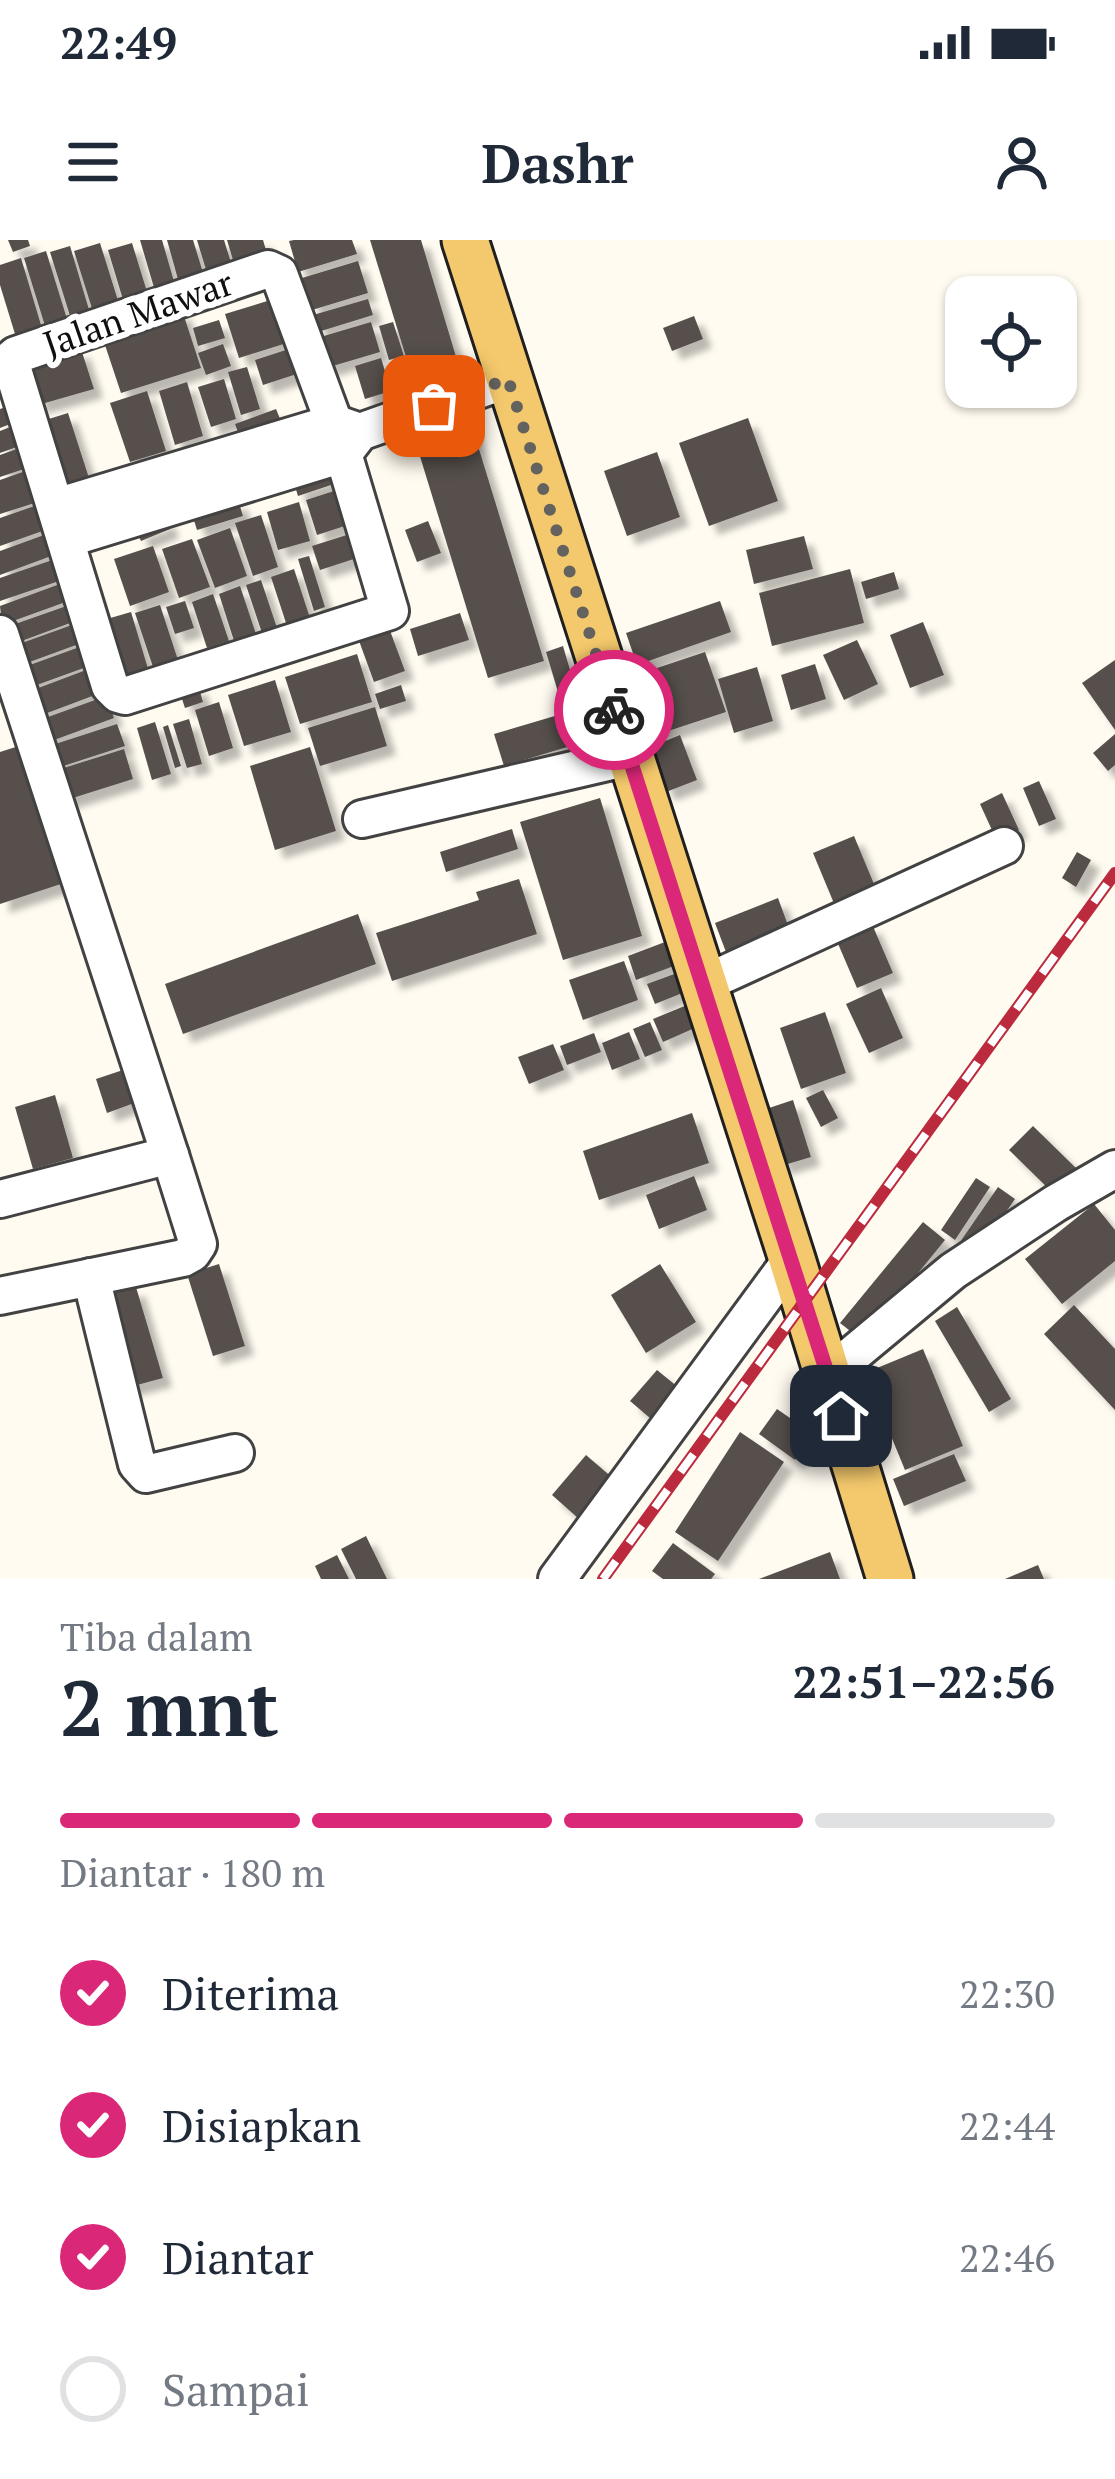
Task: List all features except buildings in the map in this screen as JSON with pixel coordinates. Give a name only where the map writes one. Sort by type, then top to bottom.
[{"type":"main road","points":[[465,240],[890,1579]]},
{"type":"street","name":"Jalan Mawar","points":[[61,523],[10,360],[268,269],[279,274],[346,437]]},
{"type":"street","points":[[346,437],[390,611],[125,696],[118,694],[110,686],[61,523],[346,437],[508,379]]},
{"type":"street","points":[[0,634],[198,1244],[183,1258],[0,1297]]},
{"type":"street","points":[[362,819],[629,757]]},
{"type":"street","points":[[703,985],[1004,847]]},
{"type":"street","points":[[0,1199],[170,1155]]},
{"type":"street","points":[[828,1375],[953,1271],[1115,1169]]},
{"type":"street","points":[[556,1579],[792,1259]]},
{"type":"street","points":[[91,1277],[137,1464],[146,1474],[235,1453]]},
{"type":"railway","points":[[603,1579],[1115,873]]},
{"type":"way so far","points":[[434,406],[508,379],[614,710]]},
{"type":"route","points":[[614,710],[841,1416]]}]
